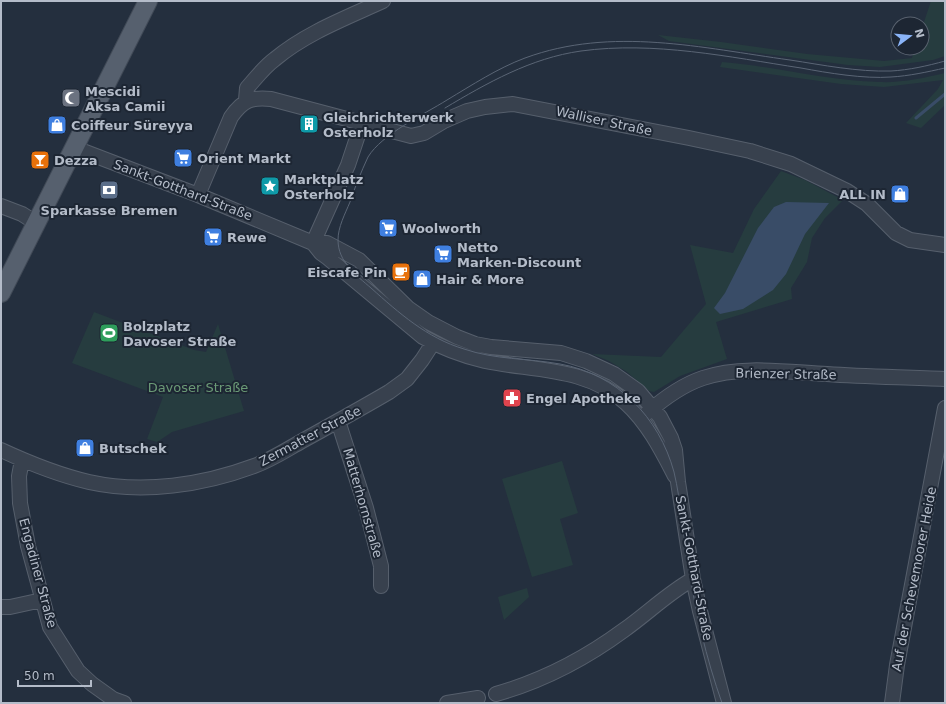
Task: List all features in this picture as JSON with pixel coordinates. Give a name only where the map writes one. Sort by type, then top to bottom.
[{"type":"main road","points":[[1,293],[148,1]]},
{"type":"street","points":[[198,195],[231,117],[237,108],[246,100],[247,88],[274,60],[289,48],[317,31],[383,1]]},
{"type":"street","name":"Walliser Straße","points":[[246,100],[259,98],[271,99],[411,136],[424,133],[444,121],[467,111],[485,106],[514,104],[688,138],[750,151],[791,164],[847,191],[867,204],[896,233],[910,240],[945,245]]},
{"type":"street","points":[[313,243],[348,165],[362,123]]},
{"type":"street","name":"Sankt-Gotthard-Straße","points":[[74,148],[198,195],[313,243],[327,242],[348,253],[364,265],[408,308],[428,322],[475,344],[491,347],[554,352],[586,361],[614,374],[638,391],[660,417],[672,438],[677,463],[678,482],[693,579],[702,620],[725,702]]},
{"type":"street","points":[[1,206],[22,214],[36,223]]},
{"type":"street","name":"Sankt-Gotthard-Straße","points":[[313,243],[321,253],[423,337],[433,343],[455,352],[485,361],[572,374],[593,382],[612,392],[626,403],[640,418],[663,453],[678,482]]},
{"type":"street","points":[[350,277],[356,268],[364,265]]},
{"type":"street","name":"Zermatter Straße","points":[[1,450],[22,460],[60,474],[90,482],[119,486],[164,486],[208,480],[254,466],[274,457],[390,392],[407,379],[433,343]]},
{"type":"street","name":"Brienzer Straße","points":[[640,418],[679,389],[703,378],[735,371],[945,379]]},
{"type":"street","name":"Auf der Schevemoorer Heide","points":[[892,703],[897,665],[945,408]]},
{"type":"street","name":"Matterhornstraße","points":[[338,421],[359,486],[381,566],[381,586]]},
{"type":"street","name":"Engadiner Straße","points":[[22,460],[18,476],[20,503],[28,546],[50,626],[78,671],[92,684],[113,699],[124,703]]},
{"type":"street","points":[[496,694],[524,686],[584,656],[624,630],[693,579]]},
{"type":"street","points":[[1,606],[10,607],[42,600]]},
{"type":"street","points":[[447,703],[478,698]]},
{"type":"green space","points":[[931,1],[945,1],[945,56],[933,60],[880,67],[848,65],[669,41],[658,35],[807,54],[884,61],[912,58],[913,56],[930,56],[930,16],[926,16]]},
{"type":"green space","points":[[722,62],[839,79],[879,82],[904,81],[945,73],[945,105],[921,128],[906,123],[938,89],[943,80],[884,87],[841,84],[720,67]]},
{"type":"green space","points":[[781,171],[805,180],[843,200],[825,218],[812,238],[807,262],[791,288],[792,299],[716,322],[727,359],[680,376],[654,392],[649,391],[627,372],[609,361],[592,354],[661,357],[706,304],[690,245],[733,253],[754,209]]},
{"type":"green space","name":"Davoser Straße","points":[[94,312],[194,350],[206,352],[218,324],[244,411],[172,432],[157,442],[147,439],[163,397],[72,363]]},
{"type":"green space","points":[[562,461],[578,513],[560,519],[573,565],[532,577],[502,479]]},
{"type":"green space","points":[[527,588],[529,597],[504,620],[498,597]]},
{"type":"water","points":[[786,202],[829,203],[805,234],[786,274],[773,290],[743,309],[720,314],[714,308],[725,293],[758,228],[774,207]]},
{"type":"waterway","points":[[916,118],[945,94]]},
{"type":"tram line","points":[[722,703],[706,651],[698,616],[686,552],[674,472],[658,433],[646,416],[633,401],[617,388],[600,377],[581,369],[560,364],[476,353],[438,338],[414,324],[392,307],[360,278],[344,261],[341,255],[338,240],[342,221],[368,157],[383,140],[495,72],[525,58],[558,48],[591,43],[624,41],[657,42],[724,50],[840,68],[878,71],[911,69],[945,61]]},
{"type":"tram line","points":[[445,108],[493,81],[545,59],[563,54],[608,48],[664,49],[719,55],[834,74],[869,77],[904,76],[945,68]]},
{"type":"place","name":"Mescidi Aksa Camii","points":[[71,98]]},
{"type":"place","name":"Gleichrichterwerk Osterholz","points":[[309,124]]},
{"type":"place","name":"Coiffeur Süreyya","points":[[57,125]]},
{"type":"place","name":"Orient Markt","points":[[183,158]]},
{"type":"place","name":"Dezza","points":[[40,160]]},
{"type":"place","name":"Marktplatz Osterholz","points":[[270,186]]},
{"type":"place","name":"Sparkasse Bremen","points":[[109,190]]},
{"type":"place","name":"ALL IN","points":[[900,194]]},
{"type":"place","name":"Woolworth","points":[[388,228]]},
{"type":"place","name":"Rewe","points":[[213,237]]},
{"type":"place","name":"Netto Marken-Discount","points":[[443,254]]},
{"type":"place","name":"Eiscafe Pin","points":[[401,272]]},
{"type":"place","name":"Hair & More","points":[[422,279]]},
{"type":"place","name":"Bolzplatz Davoser Straße","points":[[109,333]]},
{"type":"place","name":"Engel Apotheke","points":[[512,398]]},
{"type":"place","name":"Butschek","points":[[85,448]]}]
